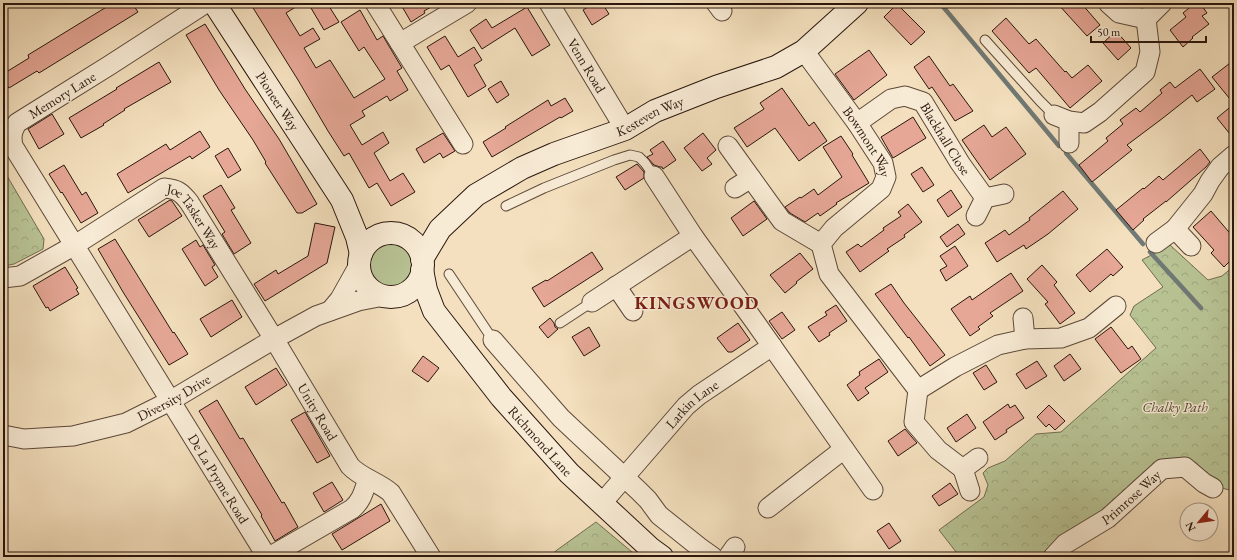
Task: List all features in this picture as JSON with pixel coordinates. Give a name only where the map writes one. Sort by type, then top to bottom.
[{"type":"street","name":"Memory Lane","points":[[170,401],[14,146],[11,134],[16,123],[206,3]]},
{"type":"street","name":"Pioneer Way","points":[[214,3],[342,200],[357,237],[360,259]]},
{"type":"street","points":[[375,3],[400,43],[455,116],[463,144]]},
{"type":"street","points":[[400,43],[467,3]]},
{"type":"street","name":"Venn Road","points":[[549,3],[625,129]]},
{"type":"street","name":"Kesteven Way","points":[[422,265],[440,229],[476,195],[522,168],[554,154],[625,129],[655,111],[716,87],[776,68],[804,51],[858,3]]},
{"type":"street","points":[[1108,3],[1119,12],[1146,19]]},
{"type":"street","points":[[1146,19],[1162,3]]},
{"type":"street","points":[[1069,143],[1062,118],[1084,123],[1100,112],[1145,72],[1150,52],[1146,19]]},
{"type":"street","name":"Bowmont Way","points":[[804,51],[857,123],[883,163],[886,177],[881,189],[834,228],[821,244]]},
{"type":"street","name":"Blackhall Close","points":[[857,123],[891,99],[905,96],[923,102],[960,163],[985,198]]},
{"type":"street","points":[[728,146],[782,221],[821,244],[829,274],[918,390],[914,422],[938,450],[963,469],[970,491]]},
{"type":"street","points":[[1156,243],[1175,228],[1203,194],[1220,167],[1234,155]]},
{"type":"street","points":[[654,176],[693,236],[873,490]]},
{"type":"street","points":[[735,188],[751,178]]},
{"type":"street","name":"Joe Tasker Way","points":[[75,245],[164,188],[173,189],[182,194],[189,202],[274,339]]},
{"type":"street","points":[[976,216],[985,198],[1004,194]]},
{"type":"street","name":"Pioneer Way","points":[[342,200],[365,219],[394,234]]},
{"type":"street","points":[[1175,228],[1191,246]]},
{"type":"street","points":[[394,234],[440,229]]},
{"type":"street","points":[[330,311],[340,299],[366,244],[374,237],[385,233],[404,236],[413,242],[419,250],[422,265],[419,279],[413,287],[405,293],[390,296],[374,292],[366,285],[360,275],[360,259]]},
{"type":"street","points":[[592,302],[693,236]]},
{"type":"street","points":[[3,278],[20,276],[75,245]]},
{"type":"street","name":"Richmond Lane","points":[[422,265],[426,290],[434,312],[501,397],[569,473],[651,549],[662,557]]},
{"type":"street","points":[[616,286],[633,310]]},
{"type":"street","name":"Richmond Lane","points":[[390,296],[434,312]]},
{"type":"street","name":"Diversity Drive","points":[[3,435],[24,439],[73,436],[126,423],[170,401],[274,339],[316,316],[358,301],[390,296]]},
{"type":"street","points":[[918,390],[955,367],[998,345],[1025,338],[1061,338],[1089,328],[1116,306]]},
{"type":"street","points":[[1023,318],[1025,338]]},
{"type":"street","name":"Unity Road","points":[[274,339],[350,466],[355,471],[391,493],[431,557]]},
{"type":"street","points":[[493,340],[561,418],[625,477],[648,500],[659,515],[713,557]]},
{"type":"street","name":"Larkin Lane","points":[[602,503],[686,406],[699,395],[772,346]]},
{"type":"street","name":"De La Pryme Road","points":[[170,401],[268,557]]},
{"type":"street","points":[[768,508],[844,450]]},
{"type":"street","points":[[963,469],[978,458]]},
{"type":"street","name":"Primrose Way","points":[[1053,557],[1065,544],[1108,518],[1162,469],[1185,467],[1204,483],[1213,488]]},
{"type":"street","points":[[268,557],[357,505],[368,479]]},
{"type":"lane","points":[[985,40],[1040,101],[1062,118]]},
{"type":"lane","points":[[506,206],[544,188],[630,155],[639,156],[654,176]]},
{"type":"lane","points":[[449,274],[493,340]]},
{"type":"lane","points":[[560,323],[592,302]]},
{"type":"green space","points":[[3,169],[44,239],[43,249],[14,264],[4,266],[3,266]]},
{"type":"green space","points":[[387,241],[397,241],[405,245],[411,251],[415,259],[415,269],[411,277],[405,283],[397,287],[387,287],[379,283],[373,277],[369,269],[369,259],[373,251],[379,245]]},
{"type":"green space","name":"Chalky Path","points":[[1170,245],[1208,280],[1222,276],[1234,266],[1234,491],[1217,487],[1186,464],[1045,557],[960,557],[939,530],[984,497],[988,485],[983,473],[988,468],[1005,461],[1036,434],[1061,432],[1156,348],[1130,315],[1134,306],[1163,287],[1142,260]]},
{"type":"green space","points":[[596,522],[638,557],[549,557],[557,550]]},
{"type":"building","points":[[113,3],[132,3],[138,12],[39,73],[37,71],[9,88],[3,79],[3,74],[29,58],[28,55]]},
{"type":"building","points":[[250,3],[302,3],[286,13],[300,36],[313,28],[320,39],[304,48],[316,68],[330,60],[354,98],[385,79],[364,47],[359,51],[341,22],[360,10],[377,40],[383,36],[402,68],[397,71],[408,90],[390,101],[387,96],[362,111],[365,116],[350,125],[362,145],[383,132],[389,143],[374,153],[390,181],[403,173],[415,192],[391,206],[377,183],[369,188],[349,153],[344,156]]},
{"type":"building","points":[[308,3],[327,3],[339,22],[324,30]]},
{"type":"building","points":[[400,3],[438,3],[424,11],[425,13],[411,22]]},
{"type":"building","points":[[594,3],[602,3],[609,14],[592,25],[583,10]]},
{"type":"building","points":[[1057,3],[1081,3],[1100,25],[1087,36]]},
{"type":"building","points":[[1195,3],[1200,3],[1207,13],[1202,16],[1209,24],[1192,37],[1193,38],[1183,47],[1170,30],[1186,17],[1183,13]]},
{"type":"building","points":[[897,4],[925,32],[911,45],[884,17]]},
{"type":"building","points":[[527,7],[550,45],[532,56],[515,28],[482,49],[470,30],[486,19],[492,28]]},
{"type":"building","points":[[1006,18],[1029,44],[1036,39],[1072,78],[1088,65],[1102,81],[1070,108],[1036,68],[1029,73],[992,31]]},
{"type":"building","points":[[205,24],[245,89],[279,139],[317,204],[302,213],[297,213],[265,163],[266,162],[253,140],[219,90],[186,35]]},
{"type":"building","points":[[1116,31],[1131,48],[1118,60],[1103,43]]},
{"type":"building","points":[[445,36],[458,57],[474,47],[482,60],[474,65],[486,86],[468,97],[449,65],[441,70],[427,47]]},
{"type":"building","points":[[869,50],[887,75],[854,100],[835,74]]},
{"type":"building","points":[[929,56],[950,86],[953,84],[973,111],[955,121],[932,87],[929,89],[914,67]]},
{"type":"building","points":[[1234,60],[1234,104],[1212,77]]},
{"type":"building","points":[[159,62],[171,82],[124,109],[125,110],[103,124],[104,125],[81,138],[69,118]]},
{"type":"building","points":[[1200,69],[1215,89],[1197,102],[1192,95],[1127,145],[1132,150],[1092,182],[1079,165],[1108,141],[1106,138],[1123,124],[1120,120],[1136,108],[1140,112],[1162,93],[1160,90],[1170,82],[1175,88]]},
{"type":"building","points":[[501,81],[509,95],[497,103],[488,89]]},
{"type":"building","points":[[782,88],[809,126],[814,122],[827,141],[799,161],[775,128],[747,147],[734,128],[764,109],[760,103]]},
{"type":"building","points":[[565,98],[573,111],[561,118],[560,117],[492,157],[483,142],[548,100],[551,106]]},
{"type":"building","points":[[1234,104],[1234,139],[1217,118]]},
{"type":"building","points":[[52,114],[64,134],[39,149],[28,129]]},
{"type":"building","points":[[913,117],[926,138],[893,158],[881,137]]},
{"type":"building","points":[[984,125],[992,137],[1006,127],[1026,154],[990,180],[962,140]]},
{"type":"building","points":[[200,131],[210,147],[192,159],[190,156],[128,193],[117,174],[166,144],[170,150]]},
{"type":"building","points":[[443,133],[455,151],[443,158],[440,153],[424,163],[416,149]]},
{"type":"building","points":[[703,133],[716,150],[707,158],[712,164],[702,171],[684,148]]},
{"type":"building","points":[[841,136],[869,183],[836,203],[837,204],[820,216],[818,213],[805,222],[790,213],[785,207],[814,189],[818,195],[842,177],[823,147]]},
{"type":"building","points":[[663,141],[676,160],[663,169],[662,167],[654,165],[647,157],[653,154],[650,150]]},
{"type":"building","points":[[228,148],[241,170],[228,178],[215,156]]},
{"type":"building","points":[[1200,149],[1210,162],[1206,167],[1166,202],[1143,219],[1144,220],[1133,230],[1116,210],[1159,176],[1163,180]]},
{"type":"building","points":[[637,164],[644,172],[644,178],[625,190],[616,177]]},
{"type":"building","points":[[64,165],[82,195],[86,192],[98,213],[81,223],[49,174]]},
{"type":"building","points":[[922,167],[934,185],[923,192],[911,174]]},
{"type":"building","points":[[221,185],[235,208],[231,210],[251,243],[234,254],[222,234],[225,232],[203,196]]},
{"type":"building","points":[[951,190],[962,207],[948,217],[937,200]]},
{"type":"building","points":[[1063,191],[1078,209],[1048,234],[1026,249],[1024,245],[997,262],[985,243],[1005,230],[1009,235],[1030,220],[1029,218]]},
{"type":"building","points":[[170,200],[182,216],[149,237],[138,220]]},
{"type":"building","points":[[754,201],[767,219],[743,236],[731,218]]},
{"type":"building","points":[[908,204],[922,222],[904,235],[905,237],[887,249],[889,251],[860,272],[846,252],[858,244],[861,247],[884,230],[883,228],[901,216],[898,212]]},
{"type":"building","points":[[1211,211],[1234,238],[1234,257],[1224,267],[1211,253],[1214,250],[1193,227]]},
{"type":"building","points":[[315,223],[335,227],[327,263],[265,301],[254,284],[276,270],[278,274],[308,256]]},
{"type":"building","points":[[958,224],[965,234],[947,247],[940,237]]},
{"type":"building","points":[[115,239],[173,333],[174,332],[188,354],[169,365],[98,249]]},
{"type":"building","points":[[196,240],[200,247],[203,245],[215,265],[212,267],[218,277],[205,286],[182,249]]},
{"type":"building","points":[[955,246],[968,266],[946,281],[940,270],[947,266],[940,256]]},
{"type":"building","points":[[1107,249],[1123,267],[1113,276],[1111,274],[1090,292],[1076,275]]},
{"type":"building","points":[[592,252],[603,269],[544,307],[532,288],[546,280],[547,281]]},
{"type":"building","points":[[800,253],[813,269],[785,293],[770,275]]},
{"type":"building","points":[[1042,265],[1057,282],[1054,285],[1075,313],[1060,324],[1045,304],[1048,302],[1027,279]]},
{"type":"building","points":[[65,267],[78,288],[76,289],[79,294],[50,311],[48,307],[46,308],[33,286]]},
{"type":"building","points":[[1011,273],[1023,291],[990,313],[993,316],[978,327],[980,329],[970,336],[951,309],[970,296],[972,300]]},
{"type":"building","points":[[891,284],[945,355],[930,366],[875,294]]},
{"type":"building","points":[[232,300],[242,317],[211,337],[200,319]]},
{"type":"building","points":[[836,305],[847,321],[819,342],[808,327],[827,315],[825,312]]},
{"type":"building","points":[[782,312],[795,330],[782,339],[769,321]]},
{"type":"building","points":[[550,318],[555,327],[558,329],[548,338],[539,327]]},
{"type":"building","points":[[738,323],[750,340],[732,352],[728,352],[717,338]]},
{"type":"building","points":[[589,327],[600,346],[584,356],[572,337]]},
{"type":"building","points":[[1111,327],[1128,349],[1132,346],[1141,359],[1121,373],[1095,339]]},
{"type":"building","points":[[1070,354],[1081,369],[1064,381],[1054,366]]},
{"type":"building","points":[[423,356],[439,368],[428,382],[412,371]]},
{"type":"building","points":[[879,359],[888,372],[865,388],[869,393],[858,401],[847,385],[860,375],[859,372]]},
{"type":"building","points":[[1037,361],[1047,376],[1026,389],[1016,374]]},
{"type":"building","points":[[986,365],[997,382],[984,390],[973,373]]},
{"type":"building","points":[[276,368],[287,385],[256,405],[245,387]]},
{"type":"building","points":[[217,400],[240,439],[243,438],[282,503],[284,502],[298,527],[275,541],[261,516],[262,515],[199,411]]},
{"type":"building","points":[[1008,404],[1010,408],[1015,405],[1024,418],[1006,430],[1007,432],[995,440],[983,422]]},
{"type":"building","points":[[1049,405],[1065,421],[1055,430],[1049,424],[1046,427],[1037,417]]},
{"type":"building","points":[[305,412],[330,456],[317,463],[291,420]]},
{"type":"building","points":[[967,414],[976,428],[956,442],[947,428]]},
{"type":"building","points":[[905,429],[917,443],[898,456],[888,441]]},
{"type":"building","points":[[332,482],[343,500],[324,512],[313,493]]},
{"type":"building","points":[[950,483],[958,494],[939,506],[932,496]]},
{"type":"building","points":[[381,504],[390,521],[342,550],[332,534]]},
{"type":"building","points":[[889,523],[901,541],[889,549],[877,531]]},
{"type":"waterway","points":[[940,3],[1059,146]]},
{"type":"waterway","points":[[1066,153],[1143,244]]},
{"type":"waterway","points":[[1150,252],[1201,308]]},
{"type":"district","name":"KINGSWOOD","points":[[697,302]]}]
